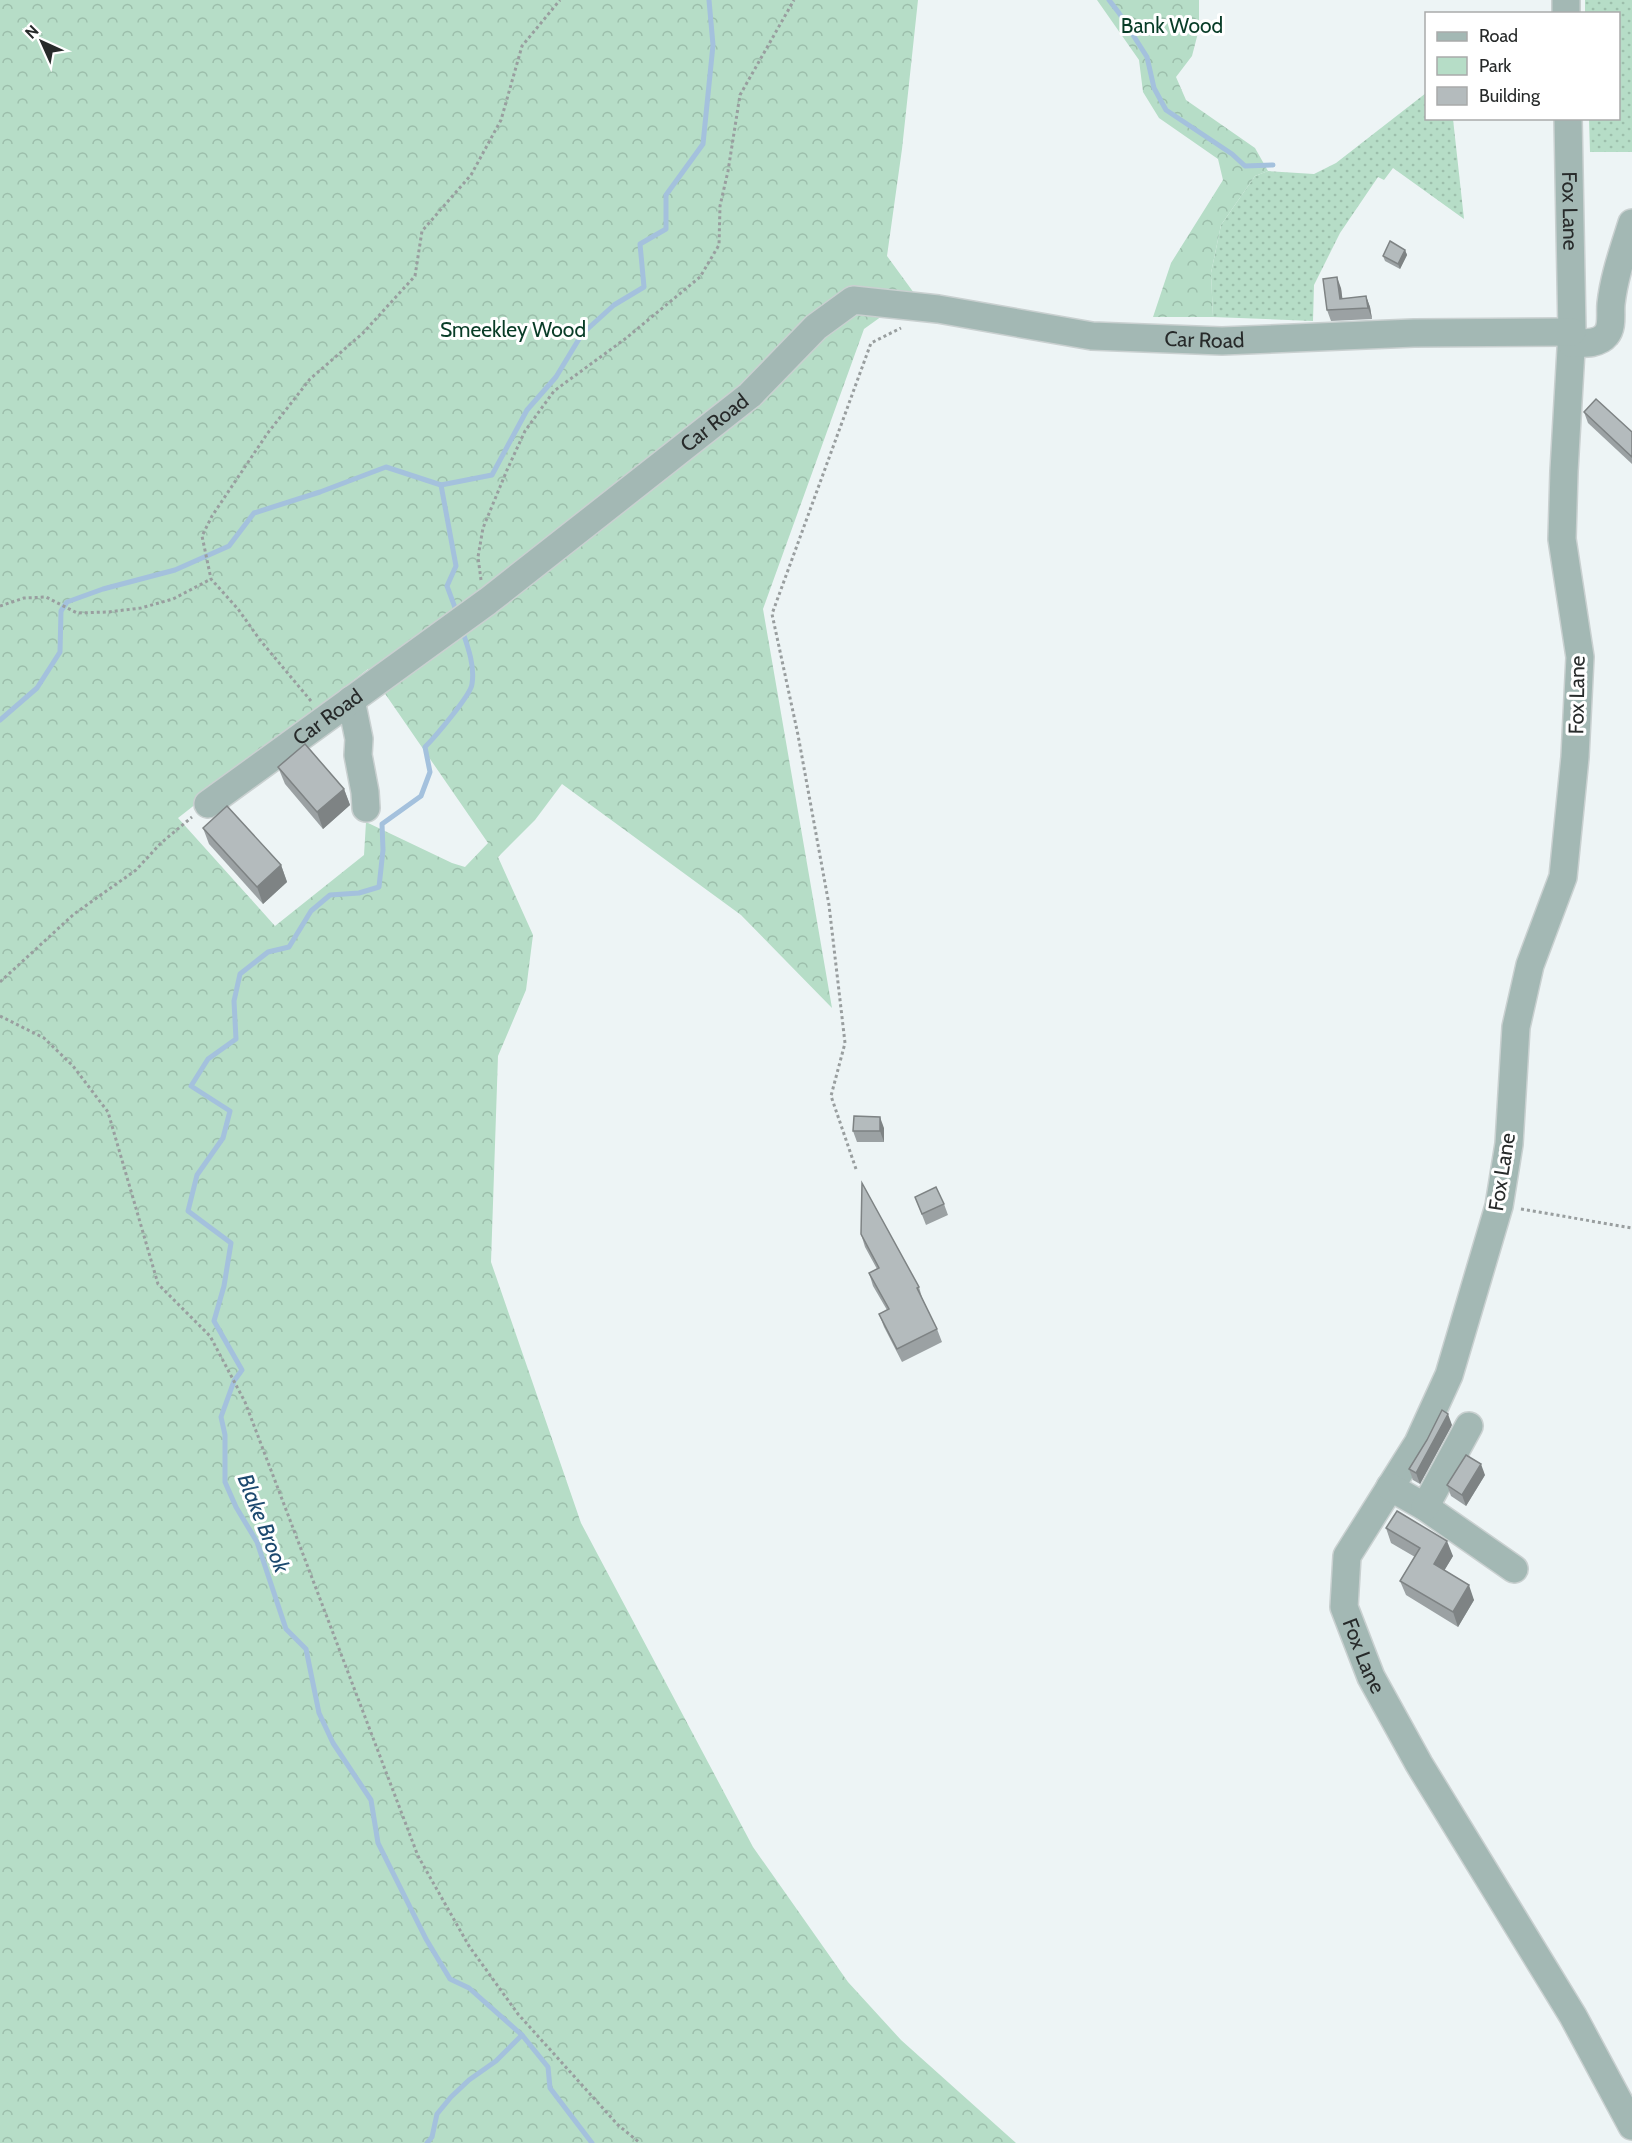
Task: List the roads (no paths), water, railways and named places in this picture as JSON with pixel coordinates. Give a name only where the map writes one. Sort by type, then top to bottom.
[{"type":"street","name":"Fox Lane","points":[[1568,120],[1571,337],[1562,539],[1580,657],[1575,757],[1563,876],[1530,965],[1516,1027],[1509,1144],[1499,1206],[1449,1375],[1418,1443],[1347,1556],[1344,1607],[1371,1677],[1419,1764],[1573,2016],[1632,2126]]},
{"type":"street","name":"Car Road","points":[[208,804],[488,601],[750,395],[816,327],[853,300],[938,309],[1092,336],[1222,341],[1414,333],[1571,337],[1597,342],[1606,336],[1610,327],[1611,303],[1618,268],[1632,223]]},
{"type":"street","points":[[351,700],[359,739],[358,755],[366,808]]},
{"type":"street","points":[[1425,1507],[1469,1426]]},
{"type":"street","points":[[1390,1487],[1425,1507],[1514,1569]]},
{"type":"waterway","points":[[0,720],[37,688],[60,652],[61,611],[67,602],[103,589],[175,570],[229,546],[254,513],[320,492],[386,467],[441,485],[492,475],[527,410],[556,377],[582,334],[614,305],[644,287],[640,244],[666,229],[666,195],[703,144],[713,45],[709,0]]},
{"type":"waterway","points":[[1109,0],[1147,57],[1154,88],[1166,110],[1232,154],[1245,166],[1273,165]]},
{"type":"waterway","name":"Blake Brook","points":[[441,485],[456,566],[447,586],[457,613]]},
{"type":"waterway","name":"Blake Brook","points":[[462,630],[472,663],[472,684],[459,706],[425,747],[430,772],[421,796],[382,824],[383,850],[379,887],[359,893],[330,895],[311,911],[289,947],[268,952],[240,974],[234,1001],[236,1039],[208,1059],[191,1086],[230,1111],[223,1138],[197,1175],[188,1211],[231,1243],[224,1286],[214,1321],[242,1370],[234,1381],[221,1417],[225,1435],[225,1482],[236,1507],[257,1542],[286,1629],[306,1649],[319,1713],[333,1743],[371,1800],[378,1843],[426,1939],[450,1979],[469,1988],[522,2035],[548,2067],[550,2088],[592,2143]]},
{"type":"waterway","points":[[427,2143],[432,2137],[437,2114],[451,2097],[469,2080],[496,2061],[522,2035]]},
{"type":"park label","name":"Bank Wood","points":[[1172,26]]},
{"type":"park label","name":"Smeekley Wood","points":[[513,330]]}]
